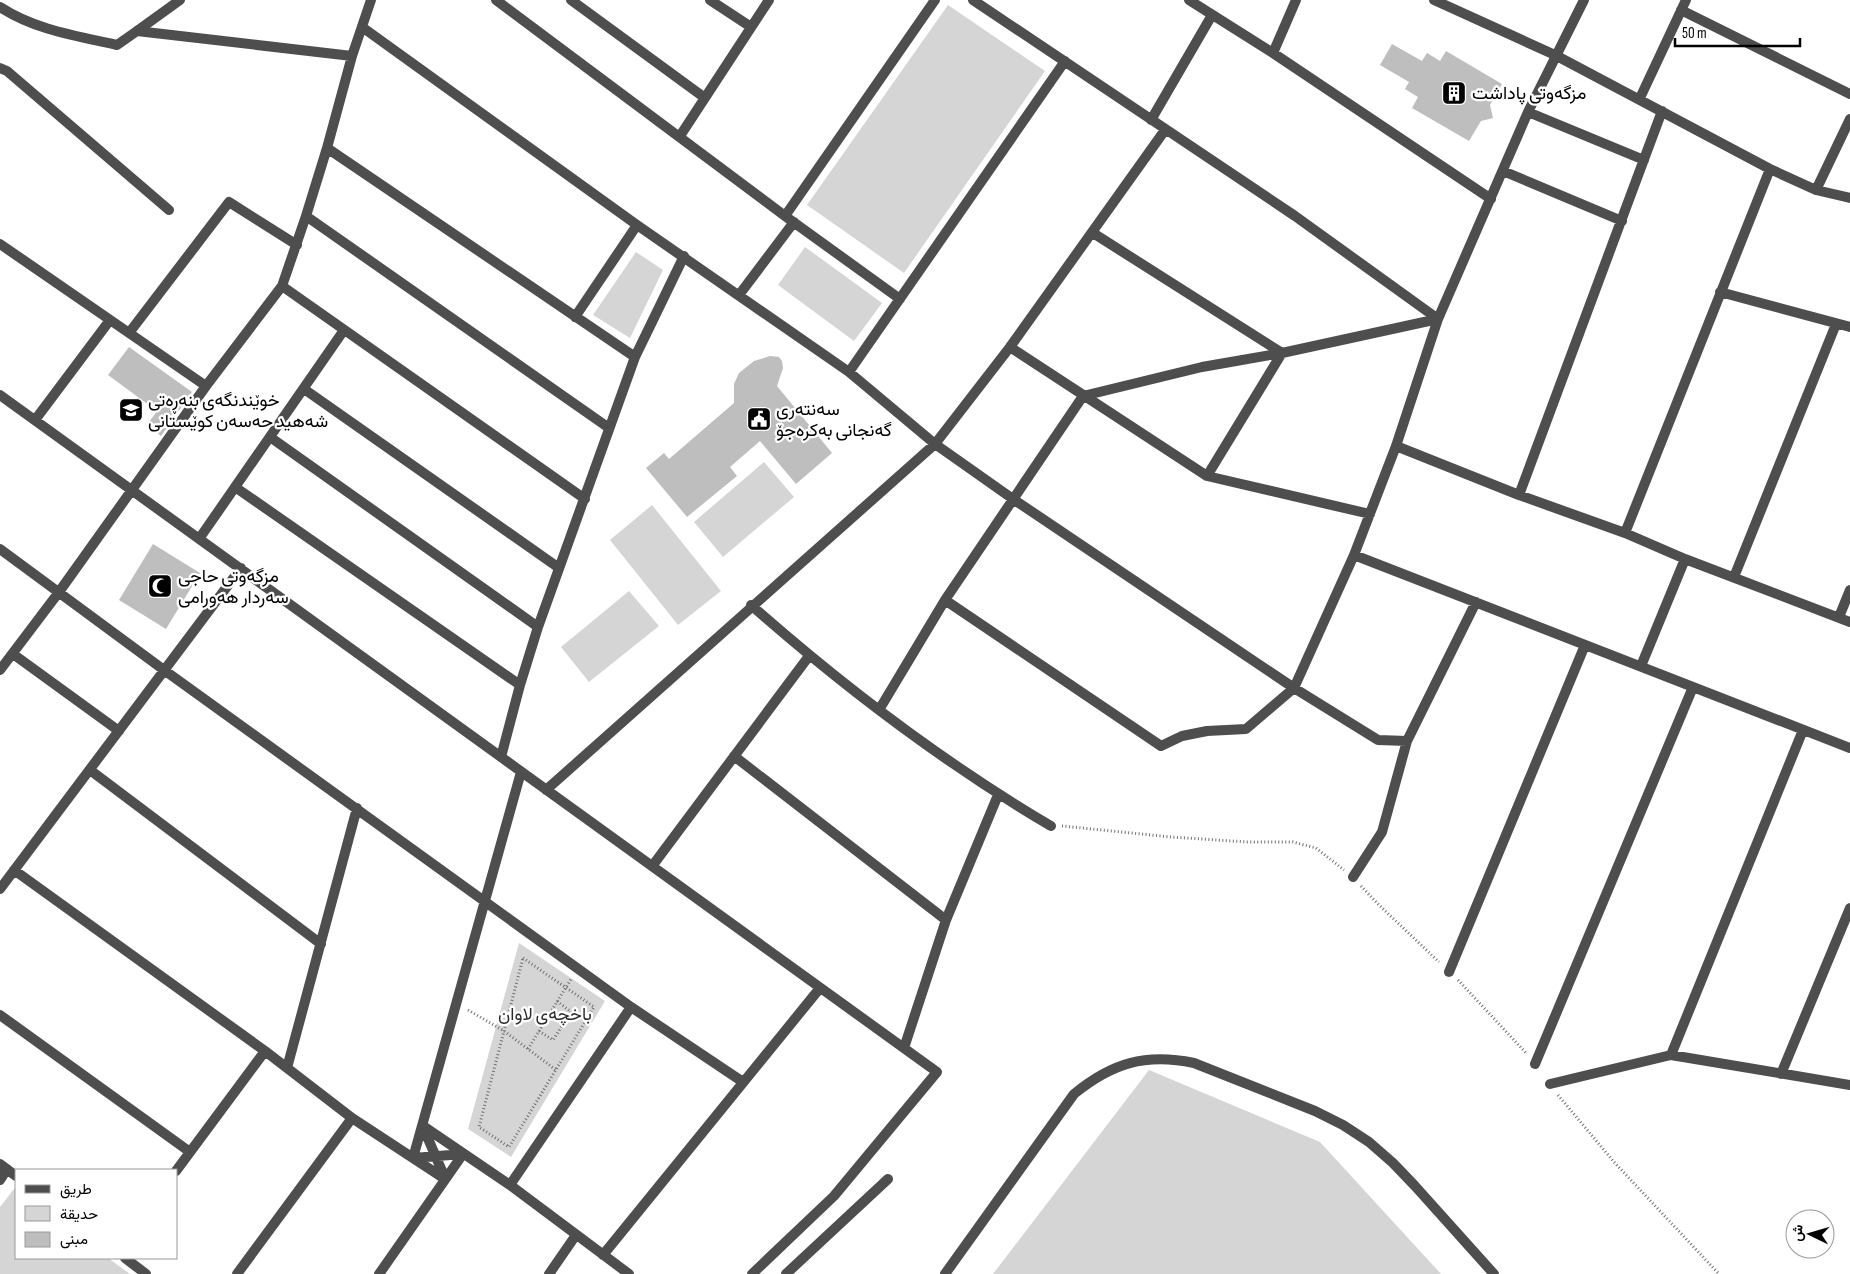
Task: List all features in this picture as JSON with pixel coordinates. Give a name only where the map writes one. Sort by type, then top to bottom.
[{"type":"street","points":[[0,7],[35,25],[117,45],[180,0]]},
{"type":"street","points":[[0,670],[59,592],[206,386],[282,286],[297,245],[327,148],[352,56],[372,0]]},
{"type":"street","points":[[496,0],[785,216],[900,299]]},
{"type":"street","points":[[571,0],[705,98]]},
{"type":"street","points":[[710,0],[751,28]]},
{"type":"street","points":[[680,136],[769,0]]},
{"type":"street","points":[[785,216],[935,0]]},
{"type":"street","points":[[974,0],[1295,216],[1438,319]]},
{"type":"street","points":[[1189,0],[1273,53],[1491,199]]},
{"type":"street","points":[[1273,53],[1296,0]]},
{"type":"street","points":[[1434,0],[1555,55],[1640,98],[1770,169],[1816,190],[1850,198]]},
{"type":"street","points":[[945,600],[1161,746],[1182,736],[1207,731],[1246,729],[1294,688],[1354,555],[1370,514],[1396,446],[1438,319],[1528,112],[1584,0]]},
{"type":"street","points":[[1640,98],[1686,0]]},
{"type":"street","points":[[1680,10],[1850,94]]},
{"type":"street","points":[[1151,120],[1212,15]]},
{"type":"street","points":[[362,27],[637,225],[849,372],[935,444],[1013,499],[1294,688],[1378,740],[1407,741]]},
{"type":"street","points":[[137,31],[352,56]]},
{"type":"street","points":[[849,372],[1066,61]]},
{"type":"street","points":[[0,68],[7,71],[169,210]]},
{"type":"street","points":[[1519,495],[1662,111]]},
{"type":"street","points":[[1528,112],[1644,160]]},
{"type":"street","points":[[1816,190],[1850,119]]},
{"type":"street","points":[[546,790],[751,605],[935,444],[1010,347],[1165,130]]},
{"type":"street","points":[[327,148],[635,357]]},
{"type":"street","points":[[1625,533],[1770,169]]},
{"type":"street","points":[[1503,171],[1622,221]]},
{"type":"street","points":[[129,333],[229,202],[297,245]]},
{"type":"street","points":[[306,216],[609,428]]},
{"type":"street","points":[[739,295],[794,222]]},
{"type":"street","points":[[576,317],[637,225]]},
{"type":"street","points":[[1093,233],[1282,353]]},
{"type":"street","points":[[0,244],[206,386]]},
{"type":"street","points":[[501,757],[538,626],[609,428],[635,357],[684,256]]},
{"type":"street","points":[[282,286],[585,499]]},
{"type":"street","points":[[1720,292],[1850,327]]},
{"type":"street","points":[[879,710],[945,600],[1083,396],[1202,367],[1282,353],[1438,319]]},
{"type":"street","points":[[35,420],[110,320]]},
{"type":"street","points":[[1734,577],[1836,324]]},
{"type":"street","points":[[199,539],[344,330]]},
{"type":"street","points":[[1010,347],[1207,476],[1370,514]]},
{"type":"street","points":[[1207,476],[1282,353]]},
{"type":"street","points":[[304,389],[559,568]]},
{"type":"street","points":[[0,395],[937,1072],[834,1196],[752,1274]]},
{"type":"street","points":[[270,437],[538,626]]},
{"type":"street","points":[[1396,446],[1519,495],[1625,533],[1685,559],[1850,622]]},
{"type":"street","points":[[235,488],[520,685]]},
{"type":"street","points":[[0,549],[164,670],[631,1007],[743,1082]]},
{"type":"street","points":[[1354,555],[1850,748]]},
{"type":"street","points":[[1641,666],[1685,559]]},
{"type":"street","points":[[0,889],[241,568]]},
{"type":"street","points":[[1839,617],[1850,590]]},
{"type":"street","points":[[1353,877],[1382,832],[1407,741],[1476,602]]},
{"type":"street","points":[[751,605],[809,656],[879,710],[998,794],[1051,826]]},
{"type":"street","points":[[1449,972],[1585,645]]},
{"type":"street","points":[[13,654],[119,731]]},
{"type":"street","points":[[653,865],[809,656]]},
{"type":"street","points":[[1535,1064],[1693,687]]},
{"type":"street","points":[[1671,1055],[1803,730]]},
{"type":"street","points":[[734,756],[946,920]]},
{"type":"street","points":[[90,770],[321,944]]},
{"type":"street","points":[[413,1158],[521,772]]},
{"type":"street","points":[[904,1048],[946,920],[998,794]]},
{"type":"street","points":[[287,1068],[357,808]]},
{"type":"street","points":[[14,870],[265,1051],[352,1118],[445,1179]]},
{"type":"street","points":[[1781,1074],[1850,908]]},
{"type":"street","points":[[603,1255],[820,988]]},
{"type":"street","points":[[510,1184],[631,1007]]},
{"type":"street","points":[[0,1015],[190,1152]]},
{"type":"street","points":[[177,1169],[265,1051]]},
{"type":"street","points":[[1550,1084],[1671,1055],[1850,1085]]},
{"type":"street","points":[[945,1274],[1074,1094],[1112,1068],[1133,1061],[1154,1058],[1194,1063],[1315,1111],[1369,1142],[1393,1163],[1494,1274]]},
{"type":"street","points":[[237,1274],[352,1118]]},
{"type":"street","points":[[422,1126],[510,1184],[629,1274]]},
{"type":"street","points":[[422,1126],[445,1179]]},
{"type":"street","points":[[413,1158],[463,1154]]},
{"type":"street","points":[[379,1274],[463,1154]]},
{"type":"street","points":[[0,1180],[4,1167],[15,1175]]},
{"type":"street","points":[[786,1274],[888,1179]]},
{"type":"street","points":[[549,1274],[576,1235]]},
{"type":"street","points":[[126,1259],[146,1274]]},
{"type":"path","points":[[1051,826],[1246,842],[1294,842],[1316,848],[1353,877],[1379,905],[1415,937],[1504,1028],[1535,1064]]},
{"type":"path","points":[[523,958],[594,1007],[509,1147],[478,1127],[504,1031],[523,958]]},
{"type":"path","points":[[528,1049],[565,988]]},
{"type":"path","points":[[539,1031],[553,1040],[571,1012],[557,1001]]},
{"type":"path","points":[[456,1003],[504,1031],[556,1070]]},
{"type":"path","points":[[1550,1084],[1614,1162],[1719,1274]]},
{"type":"green space","points":[[948,5],[1045,71],[904,273],[807,205]]},
{"type":"green space","points":[[805,247],[882,303],[854,341],[778,285]]},
{"type":"green space","points":[[636,252],[663,270],[630,338],[593,315]]},
{"type":"green space","points":[[764,462],[794,497],[723,557],[694,522]]},
{"type":"green space","points":[[652,505],[721,591],[678,625],[610,540]]},
{"type":"green space","points":[[629,591],[659,626],[589,682],[561,647]]},
{"type":"green space","name":"باخچەی لاوان","points":[[519,943],[605,1001],[511,1157],[468,1129]]},
{"type":"green space","points":[[1149,1070],[1320,1142],[1441,1274],[993,1274]]},
{"type":"green space","points":[[15,1190],[15,1259],[109,1259],[130,1274],[0,1274],[0,1207]]},
{"type":"building","name":"مزگەوتی پاداشت","points":[[1392,44],[1422,61],[1427,53],[1440,61],[1446,51],[1502,84],[1490,105],[1493,118],[1481,121],[1469,141],[1412,108],[1418,97],[1405,89],[1409,82],[1380,65]]},
{"type":"building","points":[[129,347],[192,392],[161,436],[147,425],[157,411],[108,375]]},
{"type":"building","name":"سەنتەری گەنجانی بەکرەجۆ","points":[[770,356],[779,357],[782,361],[783,368],[777,386],[832,453],[796,484],[760,441],[730,467],[737,476],[687,517],[646,468],[664,453],[669,459],[734,403],[734,384],[739,373],[754,361]]},
{"type":"building","name":"مزگەوتی حاجی سەردار هەورامی","points":[[153,544],[200,573],[166,629],[119,600]]},
{"type":"place","name":"مزگەوتی پاداشت","points":[[1454,93]]},
{"type":"place","name":"خوێندنگەی بنەڕەتی شەهید حەسەن کوێستانی","points":[[131,410]]},
{"type":"place","name":"سەنتەری گەنجانی بەکرەجۆ","points":[[759,419]]},
{"type":"place","name":"مزگەوتی حاجی سەردار هەورامی","points":[[160,586]]}]
